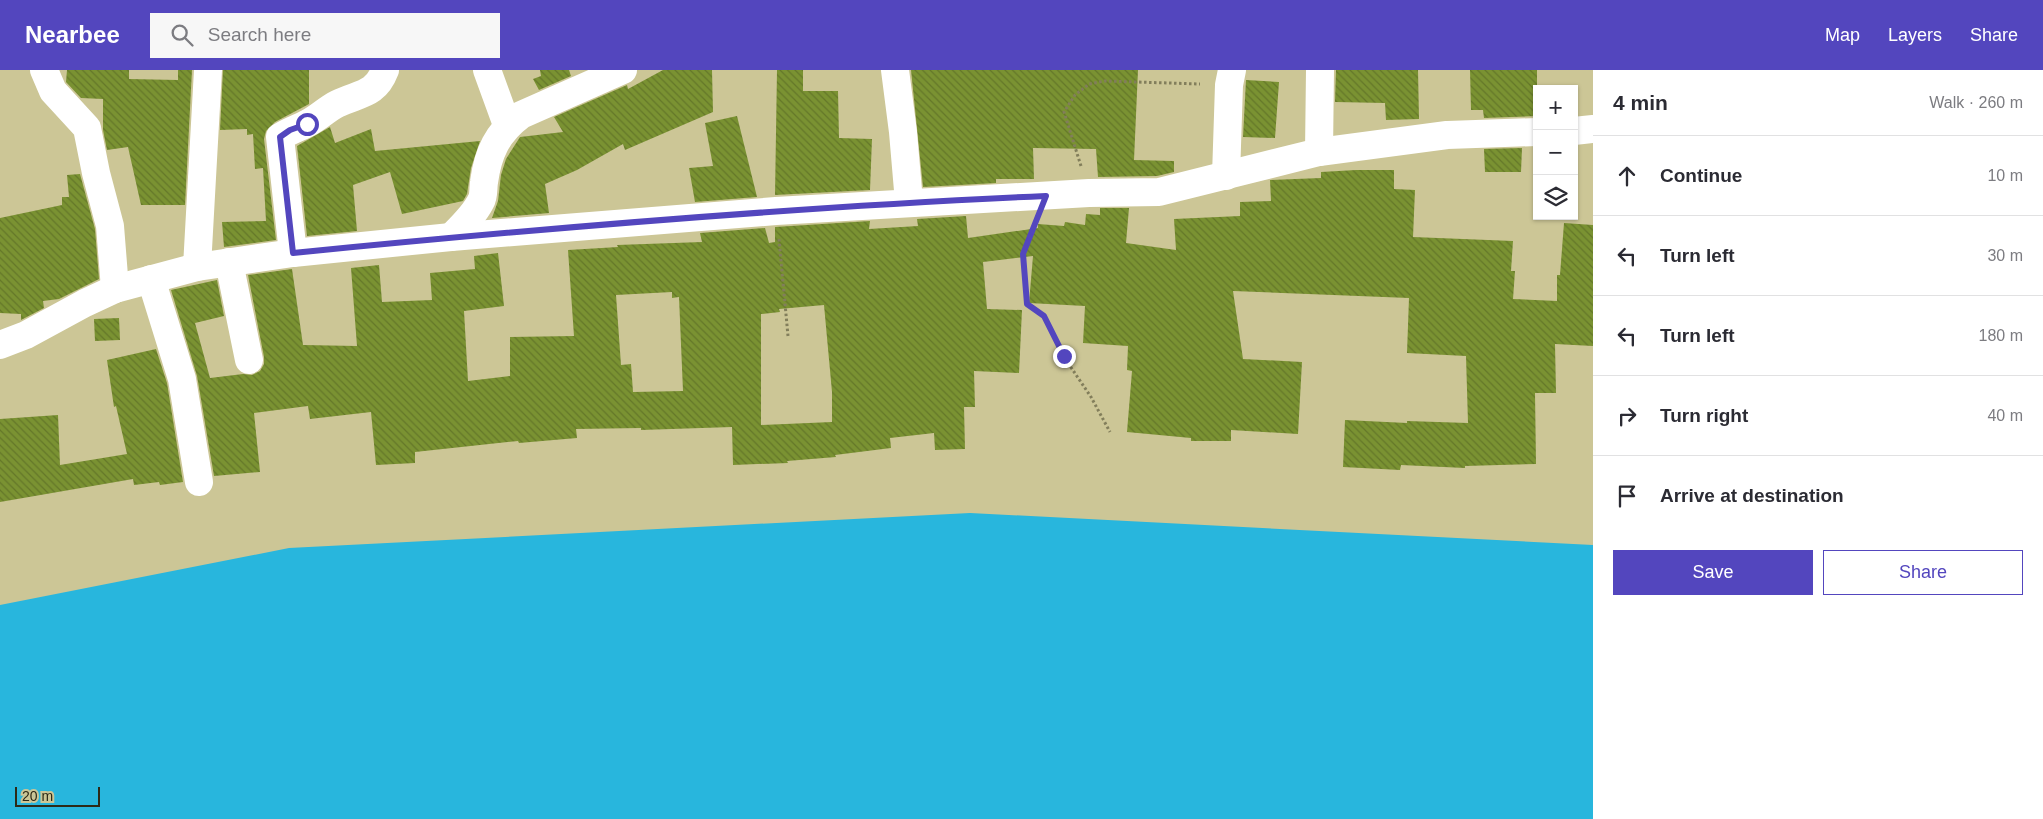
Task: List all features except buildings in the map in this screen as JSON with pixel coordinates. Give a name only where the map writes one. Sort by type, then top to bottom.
[{"type":"street","points":[[44,70],[53,91],[87,128],[96,173],[110,226],[115,289]]},
{"type":"street","points":[[197,267],[208,70]]},
{"type":"street","points":[[293,253],[280,137],[290,130],[307,124],[338,104],[366,94],[379,85],[385,70]]},
{"type":"street","points":[[487,70],[507,125]]},
{"type":"street","points":[[451,237],[473,214],[483,199],[487,166],[493,146],[507,125],[521,115],[623,70]]},
{"type":"street","points":[[895,70],[909,202]]},
{"type":"street","points":[[1319,152],[1320,70]]},
{"type":"street","points":[[1226,176],[1231,77]]},
{"type":"street","points":[[1578,131],[1593,129]]},
{"type":"street","points":[[0,345],[26,335],[115,289],[197,267],[293,253],[451,237],[776,211],[1089,193],[1159,192],[1319,152],[1447,135],[1533,132]]},
{"type":"street","points":[[229,262],[249,360]]},
{"type":"street","points":[[151,278],[182,379],[199,482]]},
{"type":"path","points":[[1089,193],[1064,112],[1075,95],[1089,84],[1106,81],[1231,77]]},
{"type":"path","points":[[1046,196],[1023,254],[1027,304],[1044,316],[1064,356],[1091,397],[1110,432]]},
{"type":"path","points":[[776,211],[788,336]]},
{"type":"water","points":[[970,513],[1593,545],[1593,819],[0,819],[0,605],[289,548]]},
{"type":"route","points":[[307,124],[290,130],[280,137],[293,253],[451,237],[776,211],[909,202],[1046,196],[1023,254],[1027,304],[1044,316],[1064,356]]}]
